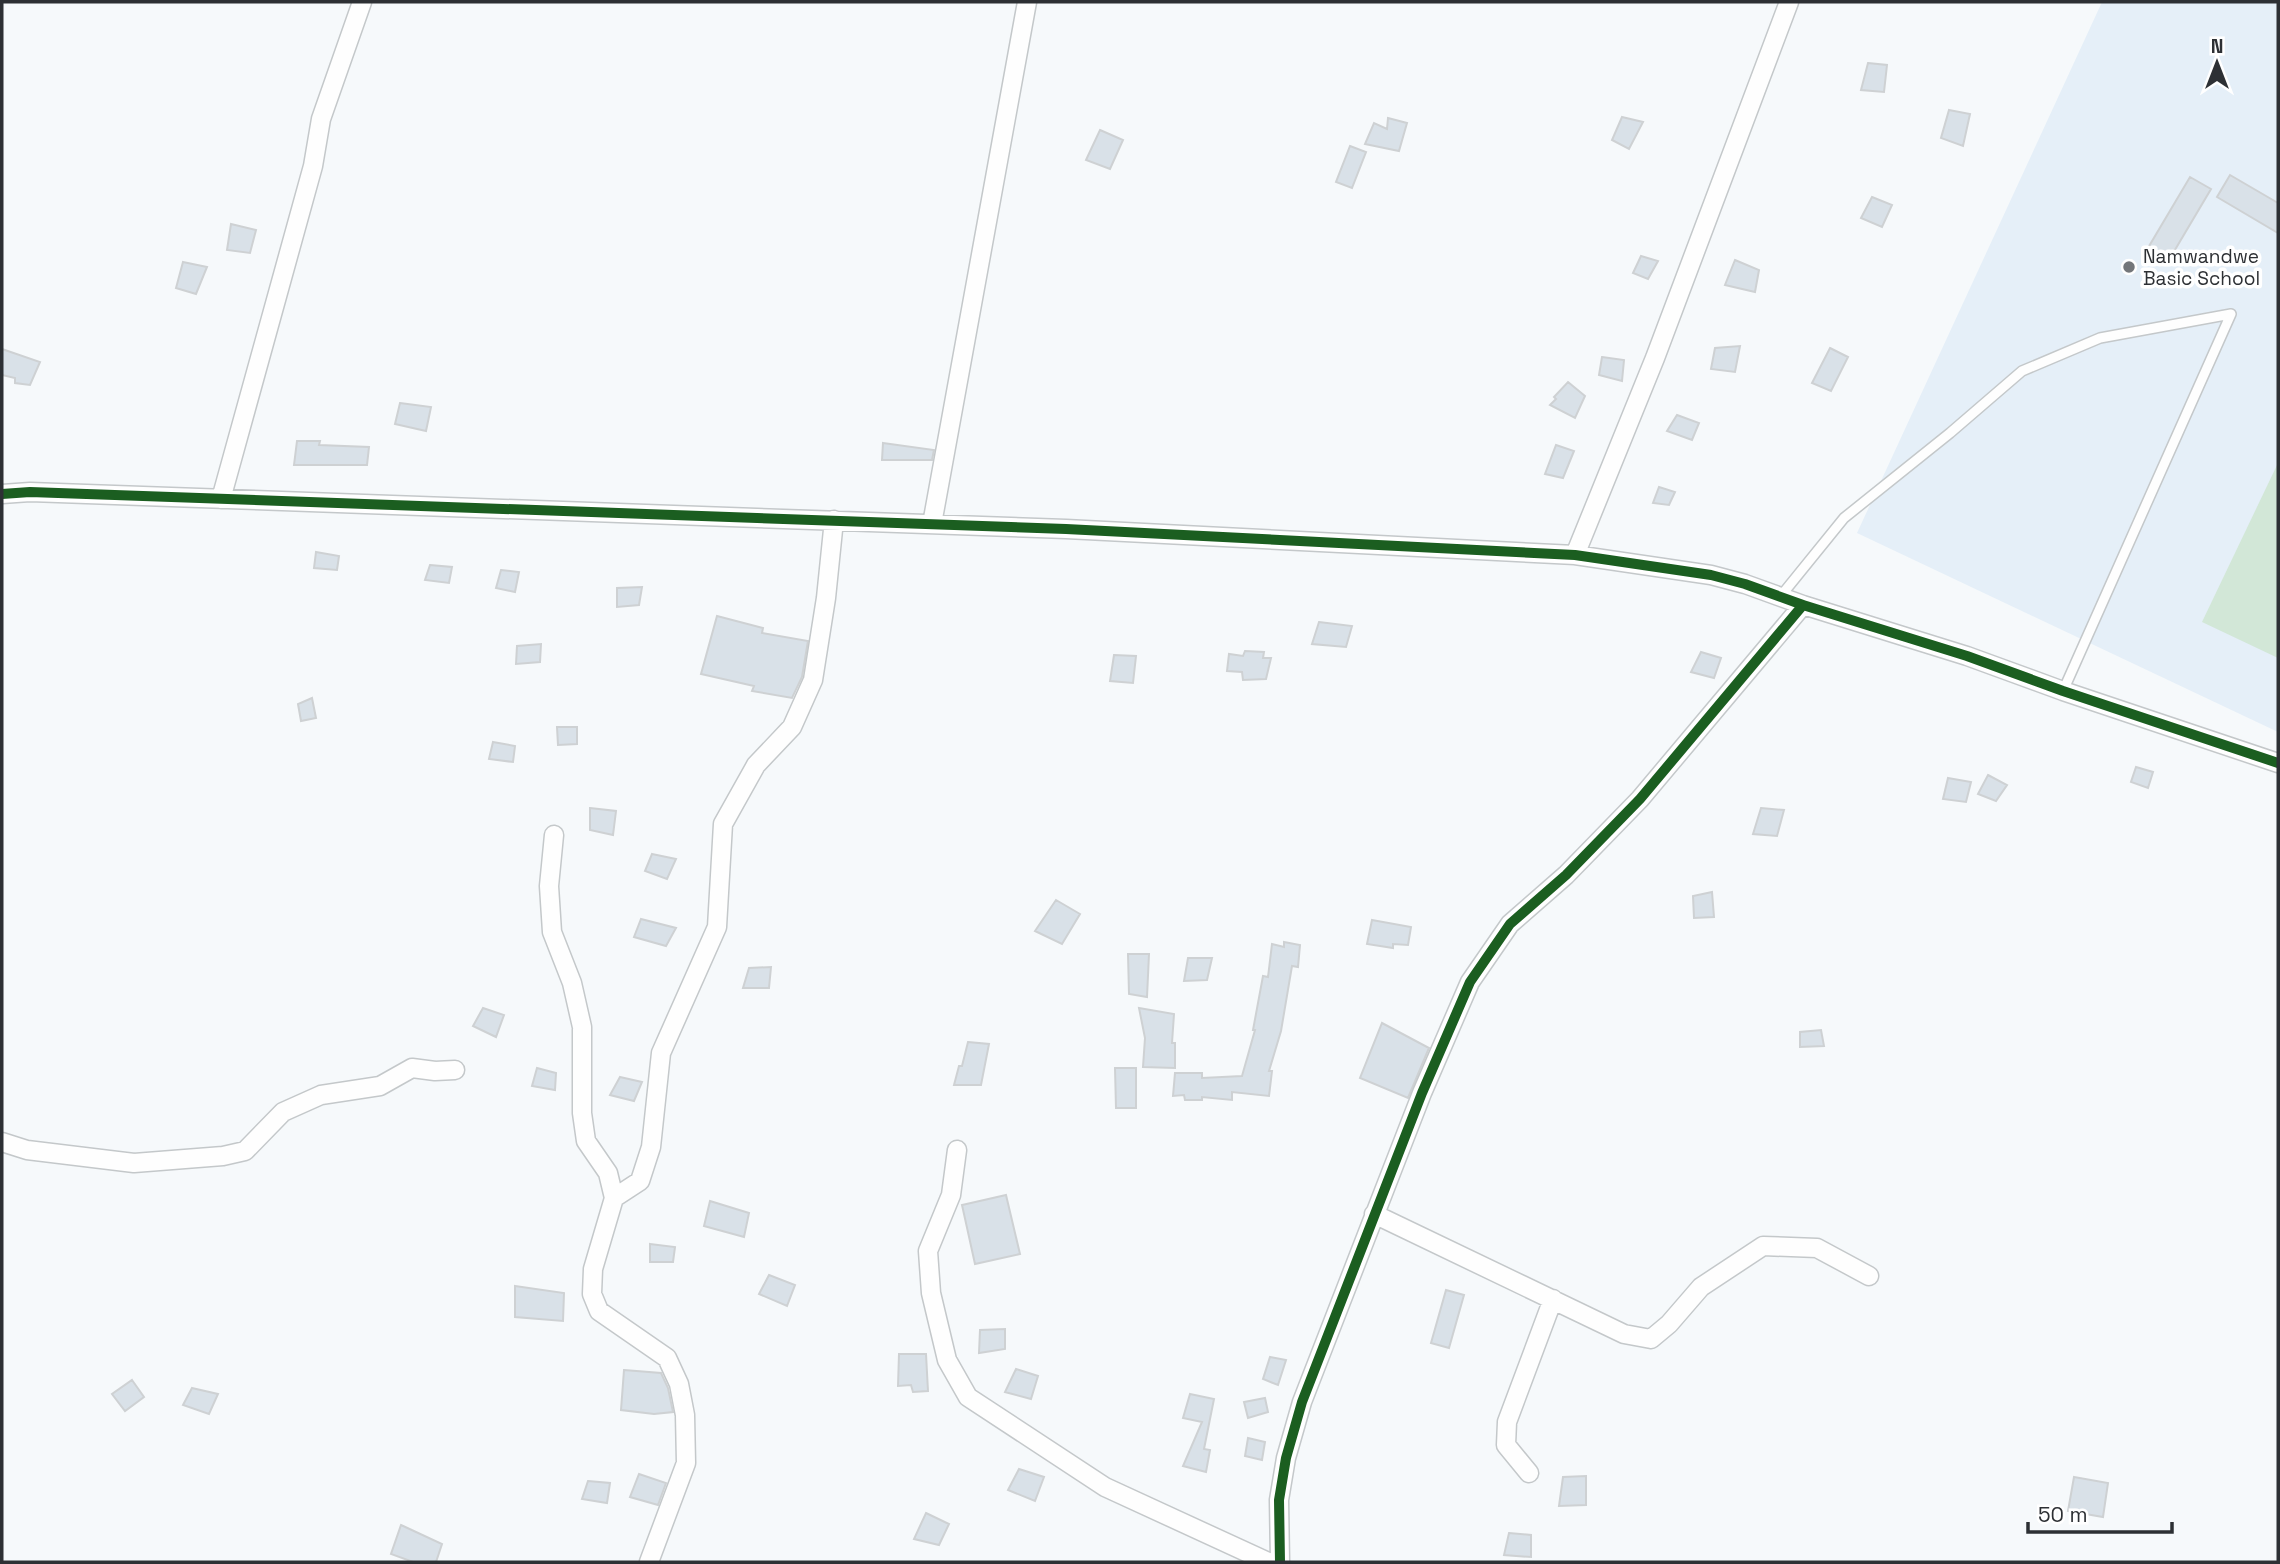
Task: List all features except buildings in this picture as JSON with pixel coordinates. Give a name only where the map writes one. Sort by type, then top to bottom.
[{"type":"street","points":[[221,499],[313,166],[321,119],[362,2]]},
{"type":"street","points":[[932,524],[1027,2]]},
{"type":"street","points":[[1575,555],[1655,358],[1790,2]]},
{"type":"street","points":[[2,494],[30,492],[834,520],[1575,555],[1711,575],[1966,656],[2278,763]]},
{"type":"street","points":[[614,1198],[640,1181],[651,1147],[661,1053],[717,927],[723,824],[756,765],[792,727],[813,680],[827,598],[834,520]]},
{"type":"street","points":[[1280,1562],[1279,1500],[1286,1458],[1302,1402],[1374,1214],[1470,982],[1510,924],[1566,875],[1640,799],[1803,605]]},
{"type":"street","points":[[554,835],[550,886],[552,932],[572,983],[582,1027],[582,1113],[586,1141],[608,1172],[614,1198],[593,1269],[592,1294],[598,1311],[667,1358],[680,1384],[685,1415],[686,1463],[649,1562]]},
{"type":"street","points":[[2,1142],[27,1150],[134,1163],[223,1156],[245,1150],[283,1112],[321,1095],[380,1086],[412,1068],[455,1070]]},
{"type":"street","points":[[957,1150],[951,1195],[929,1251],[931,1293],[947,1360],[968,1397],[1105,1487],[1268,1562]]},
{"type":"street","points":[[1374,1214],[1624,1334],[1651,1339],[1669,1324],[1701,1287],[1763,1246],[1817,1248],[1869,1276]]},
{"type":"street","points":[[1529,1473],[1506,1445],[1507,1422],[1553,1299]]},
{"type":"lane","points":[[1780,597],[1844,518],[2022,371],[2100,338],[2231,314],[2063,691]]},
{"type":"shaded area","name":"Namwandwe Basic School","points":[[2102,2],[2278,2],[2278,732],[1857,533]]},
{"type":"green space","points":[[2278,463],[2278,658],[2202,622]]},
{"type":"cycle path","points":[[2,494],[30,492],[1066,529],[1575,555],[1711,575],[1803,605]]},
{"type":"cycle path","points":[[1280,1562],[1279,1500],[1286,1458],[1302,1402],[1422,1093],[1470,982],[1510,924],[1566,875],[1640,799],[1803,605],[1967,656],[2278,763]]},
{"type":"place","name":"Namwandwe Basic School","points":[[2129,267]]}]
